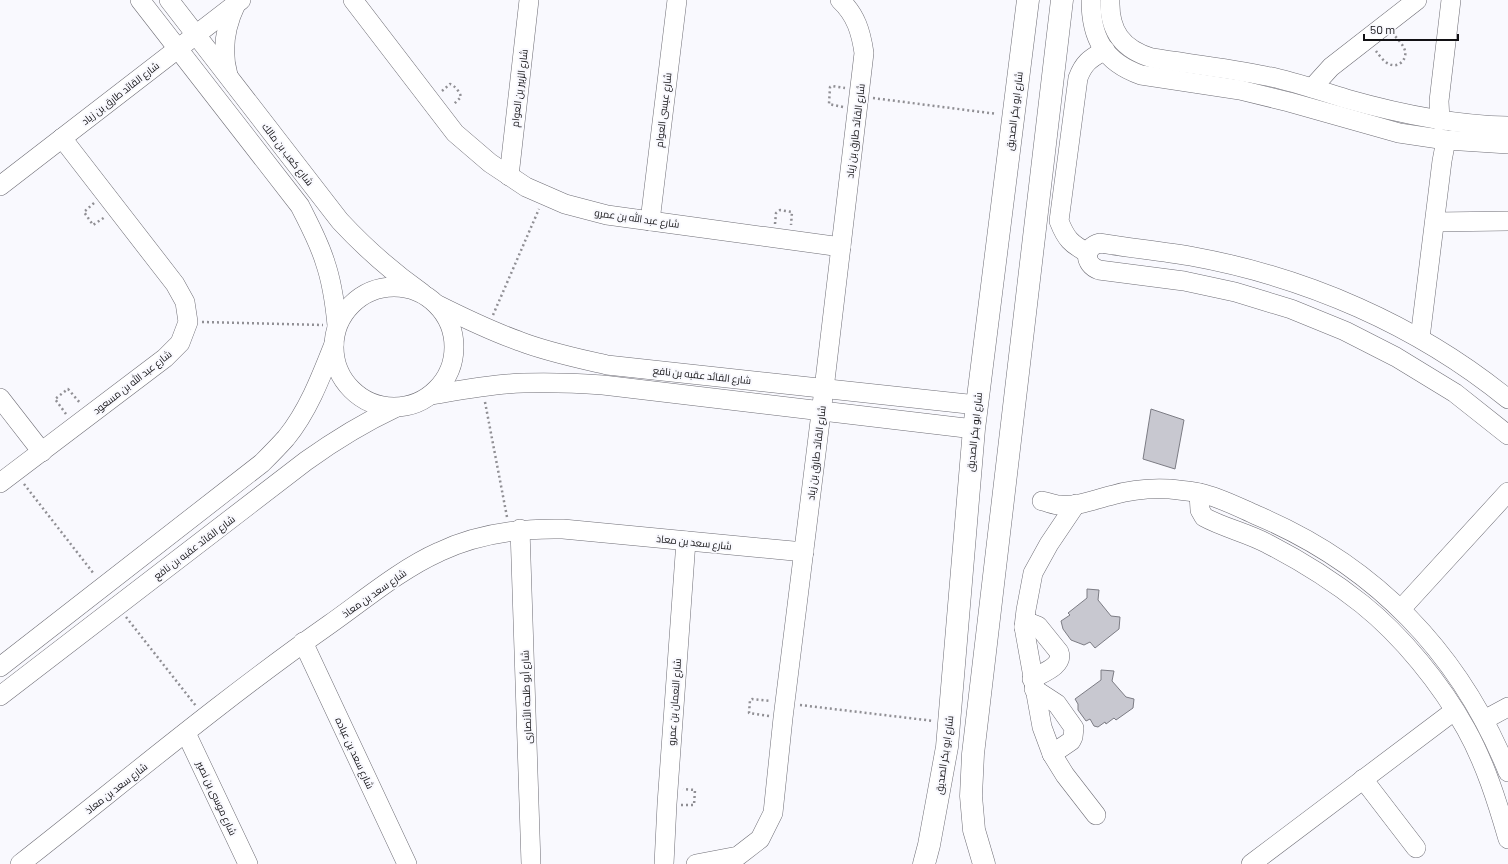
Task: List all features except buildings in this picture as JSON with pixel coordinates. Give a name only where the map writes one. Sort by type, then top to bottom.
[{"type":"main road","name":"شارع ابو بكر الصديق","points":[[924,864],[942,781],[947,747],[974,429],[1028,0]]},
{"type":"main road","points":[[980,858],[974,830],[971,796],[973,754],[1062,0]]},
{"type":"main road","points":[[1013,122],[1047,130]]},
{"type":"street","points":[[0,667],[262,463],[286,438],[306,408],[322,376],[334,344],[337,325],[333,294],[326,263],[300,206],[140,0]]},
{"type":"street","name":"شارع كعب بن مالك","points":[[169,0],[340,221],[365,248],[392,272],[422,293]]},
{"type":"street","name":"شارع عبد الله بن عمرو","points":[[353,0],[455,133],[490,163],[509,176],[545,196],[593,212],[628,219],[841,247]]},
{"type":"street","name":"شارع الزبير بن العوام","points":[[509,176],[530,0]]},
{"type":"street","name":"شارع عيسى العوام","points":[[650,221],[677,0]]},
{"type":"street","name":"شارع القائد طارق بن زياد","points":[[696,864],[738,856],[760,839],[773,813],[784,711],[864,53],[862,36],[856,20],[840,0]]},
{"type":"street","points":[[1017,0],[1025,24]]},
{"type":"street","points":[[1092,0],[1094,29],[1105,50],[1115,61],[1127,70],[1141,75],[1346,108],[1482,126],[1508,126]]},
{"type":"street","points":[[1110,0],[1112,25],[1119,37],[1128,47],[1139,54],[1152,58],[1266,76],[1312,88],[1346,108],[1399,133],[1446,140],[1508,144]]},
{"type":"street","points":[[1312,88],[1336,63],[1417,0]]},
{"type":"street","points":[[1440,121],[1439,101],[1451,0]]},
{"type":"street","points":[[228,76],[224,54],[225,33],[232,12],[239,1]]},
{"type":"street","name":"شارع القائد طارق بن زياد","points":[[0,186],[239,1]]},
{"type":"street","points":[[1088,253],[1074,245],[1065,235],[1059,221],[1078,78],[1082,68],[1088,60],[1105,50]]},
{"type":"street","points":[[1336,63],[1334,72],[1336,81],[1346,108]]},
{"type":"street","name":"شارع عبد الله بن مسعود","points":[[7,478],[165,358],[180,343],[188,322],[186,302],[175,284],[62,138]]},
{"type":"street","points":[[1420,338],[1442,161],[1446,140]]},
{"type":"street","points":[[1435,222],[1508,221]]},
{"type":"street","points":[[1508,399],[1484,379],[1420,338],[1362,308],[1301,284],[1239,266],[1190,256],[1100,243],[1090,248],[1088,253],[1088,259],[1094,268],[1184,281],[1235,292],[1291,309],[1344,331],[1396,357],[1455,393],[1508,435]]},
{"type":"street","points":[[1104,270],[1110,267],[1114,254],[1111,248],[1106,244]]},
{"type":"street","points":[[337,325],[348,308],[363,295],[382,288],[402,287],[422,293],[438,305],[449,322],[454,342],[453,362],[445,380],[431,395]]},
{"type":"street","name":"شارع القائد عقبه بن نافع","points":[[438,305],[487,329],[520,342],[563,355],[607,365],[977,405]]},
{"type":"street","points":[[334,344],[336,364],[344,381],[358,396],[376,404],[395,408],[414,404],[431,395],[481,386],[563,382],[603,385],[974,429]]},
{"type":"street","points":[[0,398],[42,452]]},
{"type":"street","name":"شارع القائد عقبه بن نافع","points":[[0,696],[306,461],[357,427],[395,408]]},
{"type":"street","points":[[1042,501],[1060,505],[1087,503],[1113,494],[1140,490],[1168,489],[1200,493],[1285,527],[1333,554],[1381,591],[1401,609],[1440,652],[1464,685],[1484,720],[1498,747],[1508,772]]},
{"type":"street","points":[[1401,609],[1508,492]]},
{"type":"street","points":[[1200,493],[1200,510],[1204,517],[1267,543],[1326,578],[1366,608],[1398,637],[1439,687],[1466,729],[1495,794],[1508,838]]},
{"type":"street","points":[[1076,504],[1049,544],[1033,573],[1024,627],[1033,684],[1042,727],[1052,754],[1065,775],[1096,815]]},
{"type":"street","name":"شارع سعد بن معاذ","points":[[20,864],[304,642],[395,578],[438,552],[474,539],[515,530],[563,529],[804,552]]},
{"type":"street","name":"شارع أبو طلحة الأنصارى","points":[[515,530],[531,864]]},
{"type":"street","name":"شارع النعمان بن عمرو","points":[[664,864],[686,541]]},
{"type":"street","points":[[1366,608],[1376,611],[1382,607],[1385,601],[1381,591]]},
{"type":"street","points":[[1024,627],[1033,624],[1038,626],[1061,656],[1058,664],[1033,684]]},
{"type":"street","name":"شارع سعد بن عباده","points":[[304,642],[407,864]]},
{"type":"street","points":[[1033,684],[1057,704],[1074,728],[1074,737],[1071,741],[1052,754]]},
{"type":"street","points":[[1484,720],[1508,707]]},
{"type":"street","points":[[1251,864],[1454,711]]},
{"type":"street","name":"شارع موسى بن نصير","points":[[186,733],[248,864]]},
{"type":"street","points":[[1478,754],[1485,760],[1491,760],[1496,756],[1498,747]]},
{"type":"street","points":[[1363,779],[1416,848]]},
{"type":"path","points":[[1366,40],[1390,65],[1396,66],[1401,63],[1405,59],[1406,53],[1386,24]]},
{"type":"path","points":[[859,98],[830,105],[830,87],[832,86],[859,98],[1013,122]]},
{"type":"path","points":[[106,194],[84,212],[91,224],[95,224],[117,209]]},
{"type":"path","points":[[487,329],[545,196]]},
{"type":"path","points":[[188,322],[337,325]]},
{"type":"path","points":[[481,386],[515,530]]},
{"type":"path","points":[[75,426],[55,400],[68,389],[90,415]]},
{"type":"path","points":[[7,478],[104,586]]},
{"type":"path","points":[[117,606],[205,718]]},
{"type":"path","points":[[784,711],[752,699],[750,700],[749,714],[784,711],[949,722]]}]
